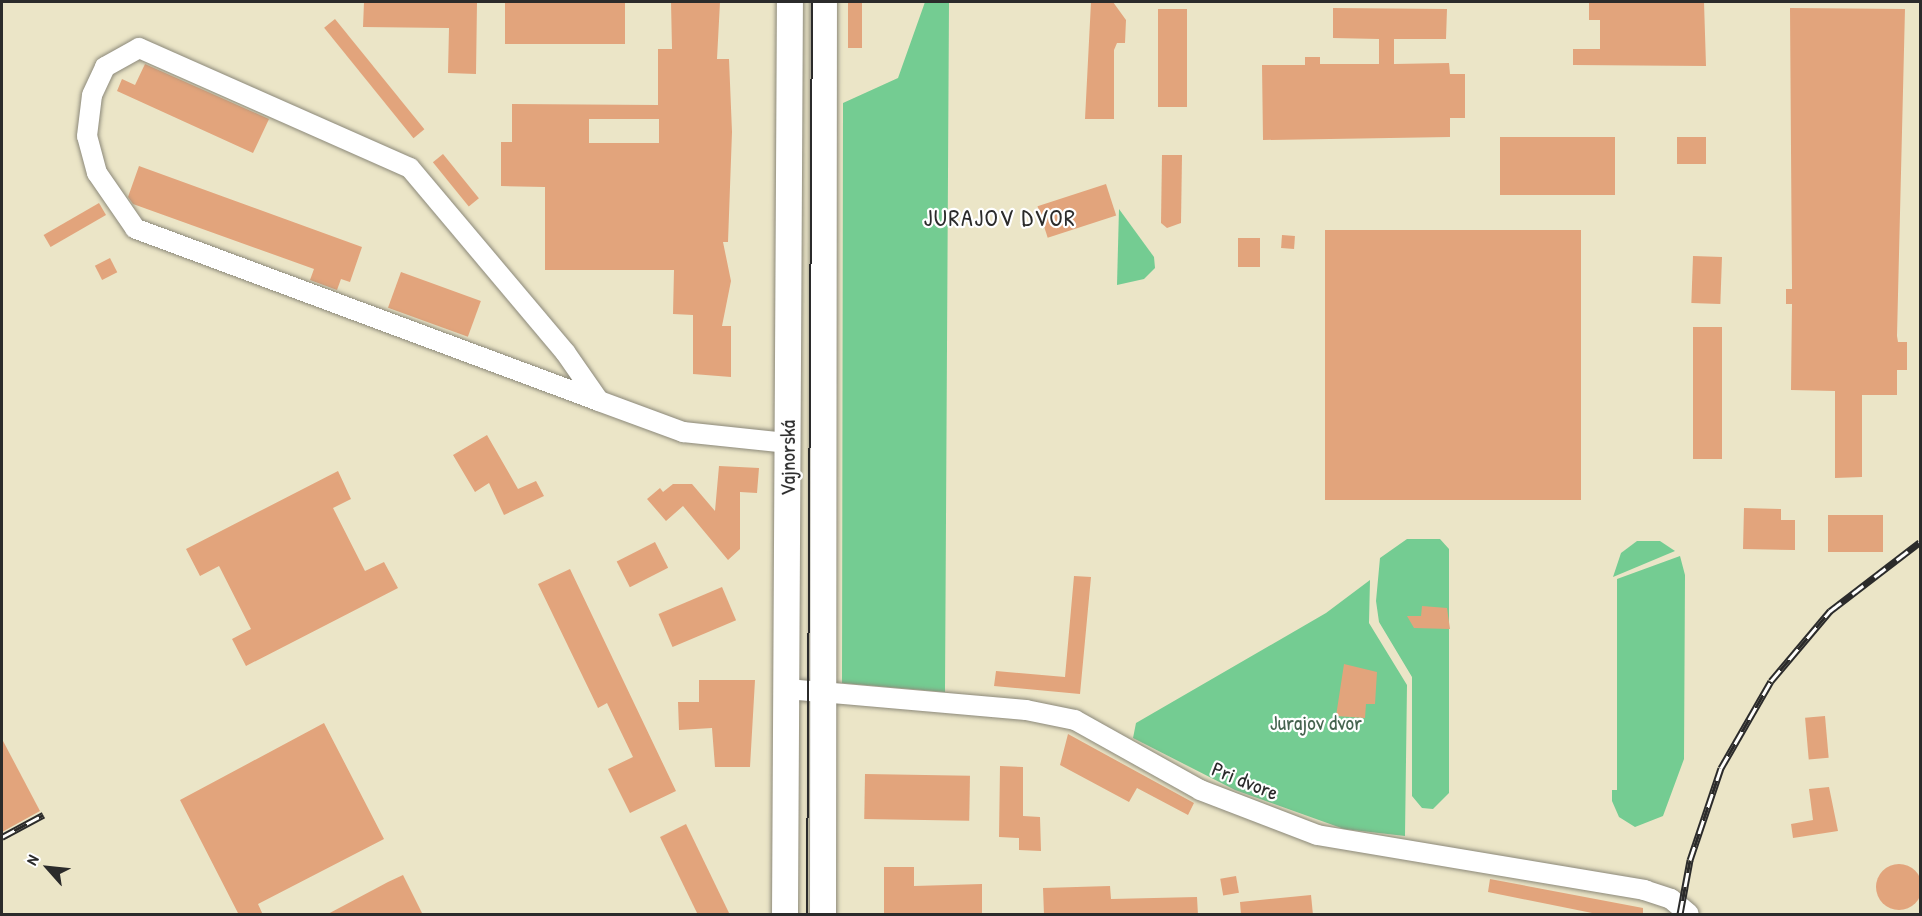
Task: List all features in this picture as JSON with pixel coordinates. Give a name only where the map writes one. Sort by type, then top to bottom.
[{"type":"main road","name":"Vajnorská","points":[[785,915],[790,2]]},
{"type":"main road","name":"Vajnorská","points":[[823,915],[824,2]]},
{"type":"street","points":[[599,401],[565,352],[410,168],[139,48],[105,67],[92,94],[87,136],[97,172],[135,228],[599,401],[683,432],[788,443]]},
{"type":"street","name":"Pri dvore","points":[[787,688],[1026,710],[1075,720],[1200,790],[1317,836],[1644,890],[1671,899],[1689,915]]},
{"type":"green space","points":[[925,2],[949,2],[945,692],[842,683],[843,103],[898,78]]},
{"type":"green space","points":[[1119,209],[1154,257],[1155,268],[1144,279],[1117,285]]},
{"type":"green space","points":[[1407,539],[1440,539],[1449,549],[1449,793],[1433,809],[1422,808],[1412,796],[1412,677],[1379,622],[1376,601],[1380,558]]},
{"type":"green space","points":[[1637,541],[1660,541],[1675,551],[1613,577],[1621,553]]},
{"type":"green space","points":[[1680,556],[1685,575],[1684,759],[1663,816],[1635,827],[1619,817],[1612,801],[1612,790],[1617,790],[1617,579]]},
{"type":"green space","name":"Jurajov dvor","points":[[1370,580],[1369,623],[1407,685],[1405,836],[1344,829],[1235,790],[1133,738],[1136,723],[1326,613]]},
{"type":"building","points":[[364,2],[477,2],[476,74],[448,73],[449,28],[363,27]]},
{"type":"building","points":[[505,2],[625,2],[625,44],[505,44]]},
{"type":"building","points":[[671,2],[720,2],[717,59],[729,59],[732,132],[728,242],[723,242],[731,281],[722,326],[731,326],[731,377],[693,374],[693,315],[673,314],[674,270],[545,270],[545,187],[501,186],[501,142],[512,142],[512,104],[658,105],[658,49],[672,49]],"holes":[[[589,119],[659,119],[659,143],[589,143]]]},
{"type":"building","points":[[848,2],[862,2],[862,48],[848,48]]},
{"type":"building","points":[[1091,2],[1113,2],[1126,20],[1125,43],[1117,43],[1114,50],[1114,119],[1085,119]]},
{"type":"building","points":[[1589,2],[1704,2],[1706,66],[1573,65],[1573,49],[1600,49],[1600,20],[1589,20]]},
{"type":"building","points":[[1333,8],[1447,9],[1446,39],[1394,39],[1394,64],[1449,63],[1450,74],[1465,74],[1465,118],[1450,118],[1450,137],[1263,140],[1262,65],[1305,65],[1305,57],[1320,57],[1320,64],[1379,64],[1379,39],[1333,38]]},
{"type":"building","points":[[1790,8],[1905,9],[1897,336],[1898,342],[1907,342],[1907,370],[1897,370],[1897,395],[1862,395],[1862,477],[1835,478],[1835,391],[1791,390],[1792,304],[1786,304],[1786,289],[1792,289]]},
{"type":"building","points":[[1158,9],[1187,9],[1187,107],[1158,107]]},
{"type":"building","points":[[335,19],[424,129],[413,138],[324,28]]},
{"type":"building","points":[[145,64],[269,119],[253,153],[117,91],[122,79],[135,85]]},
{"type":"building","points":[[1500,137],[1615,137],[1615,195],[1500,195]]},
{"type":"building","points":[[1677,137],[1706,137],[1706,164],[1677,164]]},
{"type":"building","points":[[443,154],[479,198],[469,206],[433,162]]},
{"type":"building","points":[[1162,155],[1182,155],[1181,223],[1167,228],[1161,223]]},
{"type":"building","points":[[139,166],[362,247],[350,282],[341,279],[337,290],[310,280],[314,269],[133,204],[128,197]]},
{"type":"building","points":[[1106,184],[1116,215],[1048,238],[1038,206]]},
{"type":"building","points":[[99,203],[106,215],[51,247],[44,235]]},
{"type":"building","points":[[1325,230],[1581,230],[1581,500],[1325,500]]},
{"type":"building","points":[[1282,235],[1295,236],[1294,249],[1281,248]]},
{"type":"building","points":[[1238,238],[1260,238],[1260,267],[1238,267]]},
{"type":"building","points":[[1693,256],[1722,257],[1720,304],[1691,303]]},
{"type":"building","points":[[110,258],[117,272],[102,280],[95,266]]},
{"type":"building","points":[[401,272],[481,301],[468,337],[388,308]]},
{"type":"building","points":[[1693,327],[1722,327],[1722,459],[1693,459]]},
{"type":"building","points":[[487,435],[518,489],[536,481],[544,496],[504,515],[489,483],[475,492],[453,455]]},
{"type":"building","points":[[719,466],[759,468],[757,493],[740,492],[740,549],[728,560],[683,506],[666,521],[647,499],[660,488],[663,492],[673,484],[692,484],[715,511]]},
{"type":"building","points":[[338,471],[351,499],[333,508],[365,571],[384,562],[398,588],[246,666],[232,639],[251,629],[219,566],[200,576],[186,549]]},
{"type":"building","points":[[1744,508],[1781,509],[1781,520],[1795,520],[1795,550],[1743,549]]},
{"type":"building","points":[[1828,515],[1883,515],[1883,552],[1828,552]]},
{"type":"building","points":[[655,542],[668,568],[630,587],[617,562]]},
{"type":"building","points":[[570,569],[676,791],[630,813],[608,769],[633,757],[607,703],[598,708],[538,584]]},
{"type":"building","points":[[1074,576],[1091,577],[1080,694],[994,686],[996,671],[1065,677]]},
{"type":"building","points":[[722,587],[736,620],[673,647],[658,614]]},
{"type":"building","points":[[1422,606],[1447,608],[1450,629],[1414,628],[1407,616],[1421,616]]},
{"type":"building","points":[[1344,664],[1377,672],[1375,704],[1366,704],[1365,718],[1336,716]]},
{"type":"building","points":[[699,680],[755,680],[750,767],[715,767],[712,728],[679,730],[678,702],[699,702]]},
{"type":"building","points":[[1825,716],[1829,758],[1809,760],[1805,718]]},
{"type":"building","points":[[324,723],[384,839],[258,904],[263,915],[239,915],[180,800]]},
{"type":"building","points":[[1068,734],[1194,803],[1188,815],[1137,788],[1129,802],[1060,765]]},
{"type":"building","points":[[2,739],[40,811],[2,832]]},
{"type":"building","points":[[1000,766],[1023,767],[1023,816],[1040,817],[1041,851],[1019,850],[1019,838],[999,837]]},
{"type":"building","points":[[865,774],[970,776],[969,821],[864,819]]},
{"type":"building","points":[[1829,787],[1838,831],[1793,838],[1791,824],[1813,820],[1809,789]]},
{"type":"building","points":[[686,824],[730,915],[698,915],[660,837]]},
{"type":"building","points":[[1899,864],[1915,871],[1922,887],[1915,903],[1899,910],[1883,903],[1876,887],[1883,871]]},
{"type":"building","points":[[884,867],[914,867],[914,886],[982,884],[982,915],[884,915]]},
{"type":"building","points":[[403,875],[423,915],[326,915],[388,882]]},
{"type":"building","points":[[1236,876],[1239,893],[1223,896],[1220,879]]},
{"type":"building","points":[[1490,879],[1643,908],[1643,915],[1602,915],[1488,892]]},
{"type":"building","points":[[1110,886],[1111,899],[1197,897],[1198,915],[1044,915],[1043,888]]},
{"type":"building","points":[[1311,895],[1313,915],[1241,915],[1240,902]]},
{"type":"tram line","points":[[807,914],[812,2]]},
{"type":"railway","points":[[1680,914],[1690,860],[1721,768],[1771,681],[1830,611],[1920,542]]},
{"type":"railway","points":[[2,837],[43,815]]},
{"type":"district","name":"JURAJOV DVOR","points":[[1000,218]]}]
